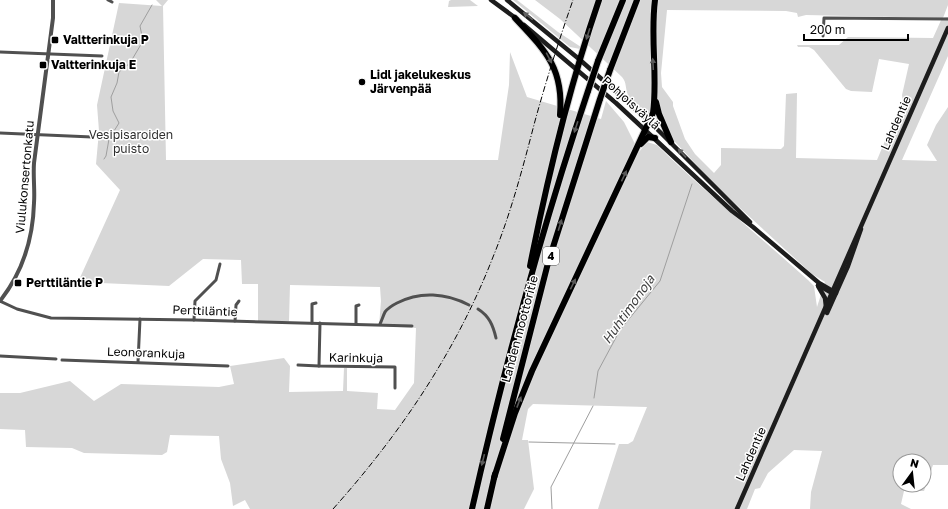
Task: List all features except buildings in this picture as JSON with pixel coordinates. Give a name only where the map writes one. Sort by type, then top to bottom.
[{"type":"highway","points":[[520,315],[556,140],[576,67],[599,0]]},
{"type":"highway","name":"Lahden moottoritie","points":[[472,509],[520,315],[566,156],[598,62],[623,0]]},
{"type":"highway","name":"Lahden moottoritie","points":[[487,509],[536,311],[581,156],[610,70],[637,0]]},
{"type":"highway","points":[[494,478],[515,413],[532,371],[649,121],[654,104],[652,30],[655,0]]},
{"type":"highway","points":[[515,18],[544,49],[556,72],[561,103],[556,140]]},
{"type":"highway","points":[[654,86],[658,114],[671,142]]},
{"type":"highway","points":[[636,150],[643,140],[648,137],[654,138]]},
{"type":"main road","name":"Pohjoisväylä","points":[[490,0],[576,67],[646,129],[720,201],[819,283],[834,292]]},
{"type":"main road","name":"Pohjoisväylä","points":[[507,0],[579,59],[649,121],[671,142],[708,182],[744,216],[753,227]]},
{"type":"main road","name":"Lahdentie","points":[[782,406],[789,396],[948,28]]},
{"type":"main road","name":"Pohjoisväylä","points":[[780,250],[815,283],[824,296],[826,309]]},
{"type":"main road","name":"Pohjoisväylä","points":[[815,283],[834,292]]},
{"type":"main road","name":"Lahdentie","points":[[737,509],[834,292]]},
{"type":"street","name":"Viulukonsertonkatu","points":[[0,301],[12,285],[19,271],[32,228],[35,190],[33,170],[53,18],[53,0]]},
{"type":"street","points":[[108,0],[112,2]]},
{"type":"street","points":[[823,36],[824,18],[948,19]]},
{"type":"street","points":[[0,52],[102,56]]},
{"type":"street","points":[[0,133],[38,133],[92,137]]},
{"type":"street","points":[[194,320],[195,301],[216,280],[220,264]]},
{"type":"street","points":[[380,324],[385,312],[390,307],[414,296],[426,294],[446,296],[469,305]]},
{"type":"street","name":"Perttiläntie","points":[[0,301],[17,309],[51,318],[380,324],[412,326]]},
{"type":"street","points":[[235,321],[236,305],[239,301]]},
{"type":"street","points":[[312,323],[312,304],[316,303]]},
{"type":"street","points":[[356,324],[356,306],[359,305]]},
{"type":"street","points":[[478,309],[486,314],[490,320],[496,338]]},
{"type":"street","points":[[138,362],[140,319]]},
{"type":"street","name":"Karinkuja","points":[[319,366],[320,323]]},
{"type":"street","points":[[0,356],[56,359]]},
{"type":"street","name":"Leonorankuja","points":[[62,360],[228,366]]},
{"type":"street","name":"Karinkuja","points":[[298,365],[395,367],[395,388]]},
{"type":"green space","name":"Vesipisaroiden puisto","points":[[156,0],[168,0],[163,6],[166,160],[498,160],[509,85],[510,52],[527,97],[601,119],[606,101],[624,122],[639,152],[647,142],[657,145],[694,180],[814,286],[817,307],[825,282],[812,274],[717,187],[649,114],[631,100],[628,95],[625,81],[622,77],[560,19],[535,0],[948,0],[948,5],[943,18],[948,17],[948,56],[902,160],[937,161],[927,145],[936,125],[948,107],[948,465],[933,465],[932,468],[932,453],[892,453],[892,493],[904,493],[901,504],[911,509],[810,509],[811,492],[822,451],[794,450],[768,473],[760,488],[755,489],[747,509],[598,509],[619,444],[628,444],[633,441],[647,407],[533,404],[528,409],[522,440],[528,440],[534,489],[524,509],[250,509],[245,500],[233,506],[230,483],[221,459],[219,436],[170,435],[167,452],[162,455],[84,453],[72,448],[26,447],[25,430],[0,429],[0,393],[20,393],[70,381],[94,401],[121,384],[219,387],[234,384],[230,366],[284,358],[290,366],[289,392],[343,391],[344,368],[347,368],[347,391],[378,393],[377,409],[395,410],[414,383],[416,328],[379,326],[381,301],[380,287],[290,285],[289,321],[258,321],[258,284],[242,284],[241,260],[203,259],[169,286],[78,282],[120,190],[96,164],[99,131],[97,105],[119,3],[162,6]],"holes":[[[667,10],[786,11],[797,13],[798,17],[806,15],[942,18],[933,38],[848,37],[839,45],[797,45],[798,47],[809,47],[814,50],[846,89],[851,91],[872,92],[879,59],[909,64],[902,95],[903,103],[899,118],[895,117],[877,160],[796,158],[797,93],[786,94],[784,146],[781,149],[721,148],[721,165],[714,173],[695,154],[685,139],[673,106],[673,102],[662,87],[661,73]]]},
{"type":"green space","points":[[470,0],[478,6],[448,7],[449,1]]},
{"type":"green space","points":[[513,0],[517,0],[558,32],[581,47],[580,49],[570,47]]},
{"type":"waterway","points":[[104,159],[106,156],[109,139],[119,123],[113,111],[111,97],[117,83],[119,72],[130,63],[143,41],[140,26],[152,5]]},
{"type":"waterway","name":"Huhtimonoja","points":[[594,398],[598,371],[620,330],[660,281],[692,184]]},
{"type":"waterway","name":"Huhtimonoja","points":[[552,509],[551,487],[593,406]]},
{"type":"waterway","name":"Huhtimonoja","points":[[529,442],[615,444]]},
{"type":"tunnel","points":[[469,305],[478,309]]},
{"type":"railway","points":[[333,509],[358,481],[403,421],[444,359],[462,326],[493,257],[511,207],[535,121],[573,0]]},
{"type":"place","name":"Valtterinkuja P","points":[[55,40]]},
{"type":"place","name":"Valtterinkuja E","points":[[43,65]]},
{"type":"place","name":"Lidl jakelukeskus Järvenpää","points":[[362,82]]},
{"type":"place","name":"Perttiläntie P","points":[[18,283]]}]
